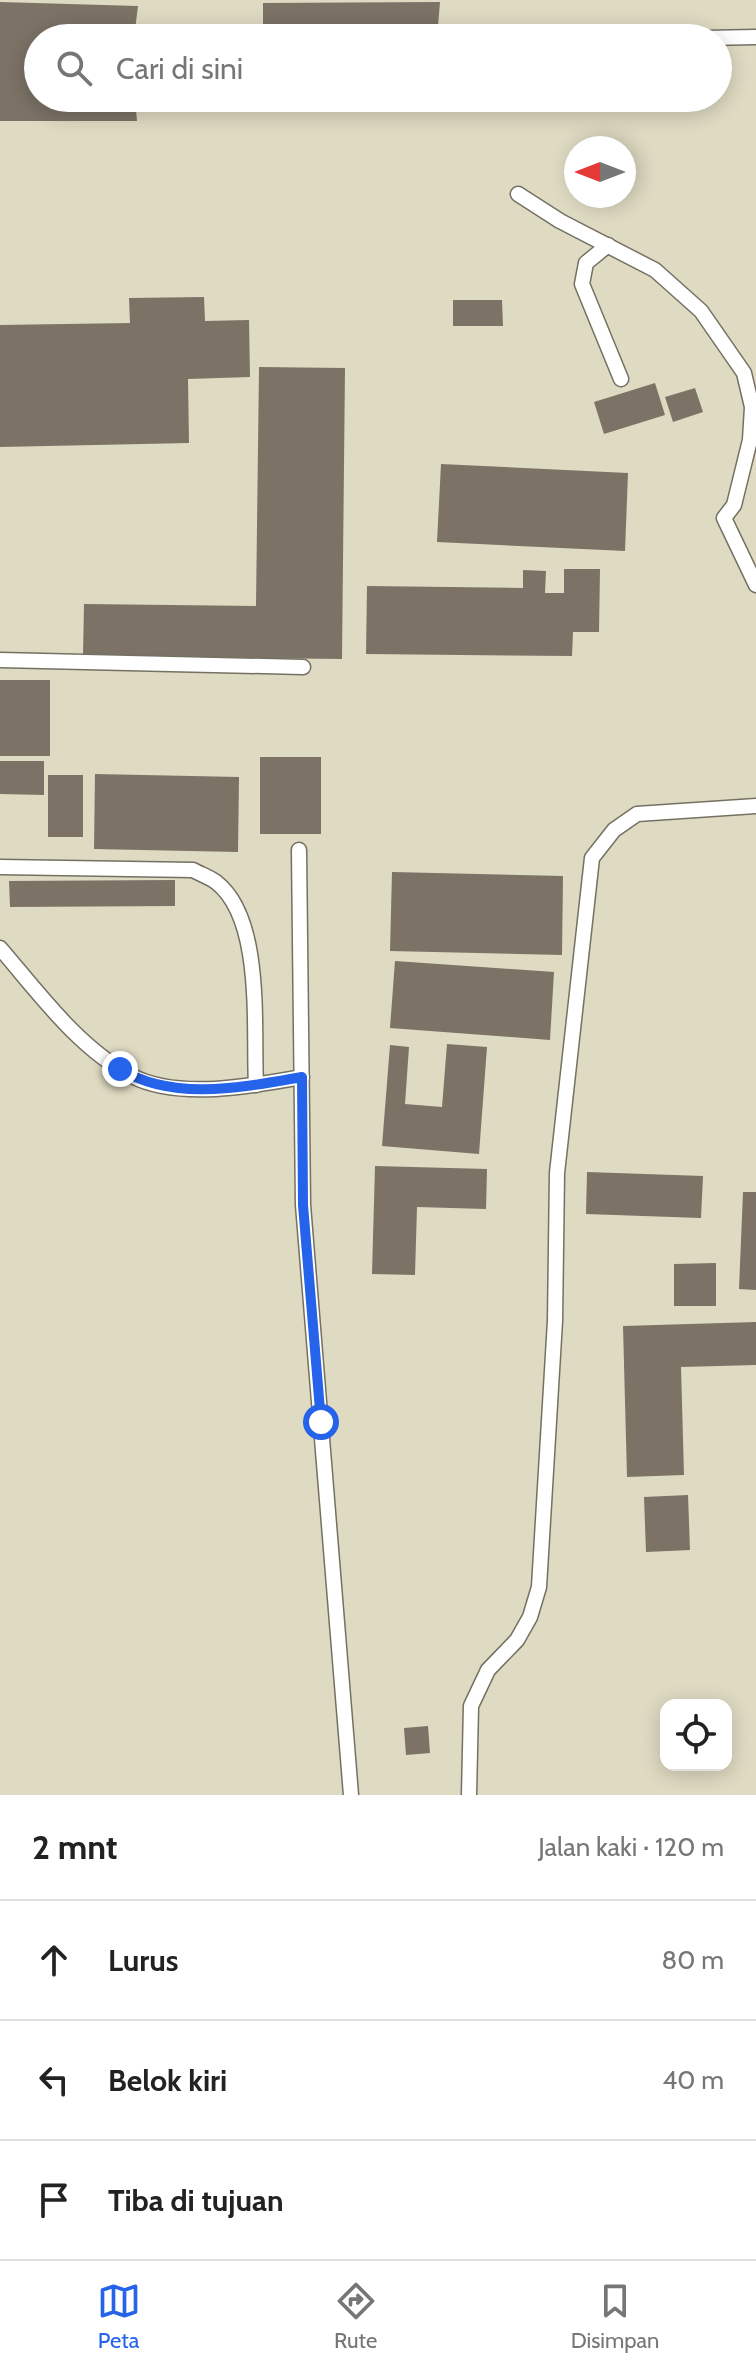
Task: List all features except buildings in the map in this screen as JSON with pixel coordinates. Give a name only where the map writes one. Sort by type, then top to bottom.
[{"type":"lane","points":[[732,37],[756,37]]},
{"type":"lane","points":[[518,194],[560,221],[655,270],[701,311],[744,373],[752,407],[750,440],[734,505],[724,518],[756,585]]},
{"type":"lane","points":[[608,245],[586,263],[582,284],[621,379]]},
{"type":"lane","points":[[0,660],[303,667]]},
{"type":"lane","points":[[469,1795],[471,1706],[488,1670],[517,1640],[530,1617],[539,1587],[555,1321],[557,1173],[592,858],[614,830],[637,814],[756,806]]},
{"type":"lane","points":[[299,850],[303,1205],[351,1795]]},
{"type":"lane","points":[[0,867],[193,870],[216,882],[232,900],[243,921],[250,950],[256,1085]]},
{"type":"lane","points":[[0,948],[85,1040],[106,1060],[134,1078],[199,1089],[256,1085],[302,1077]]},
{"type":"shaded area","points":[[0,0],[756,0],[756,1795],[0,1795]]},
{"type":"route","points":[[120,1069],[134,1078],[199,1089],[233,1088],[302,1077],[303,1205],[321,1422]]}]
